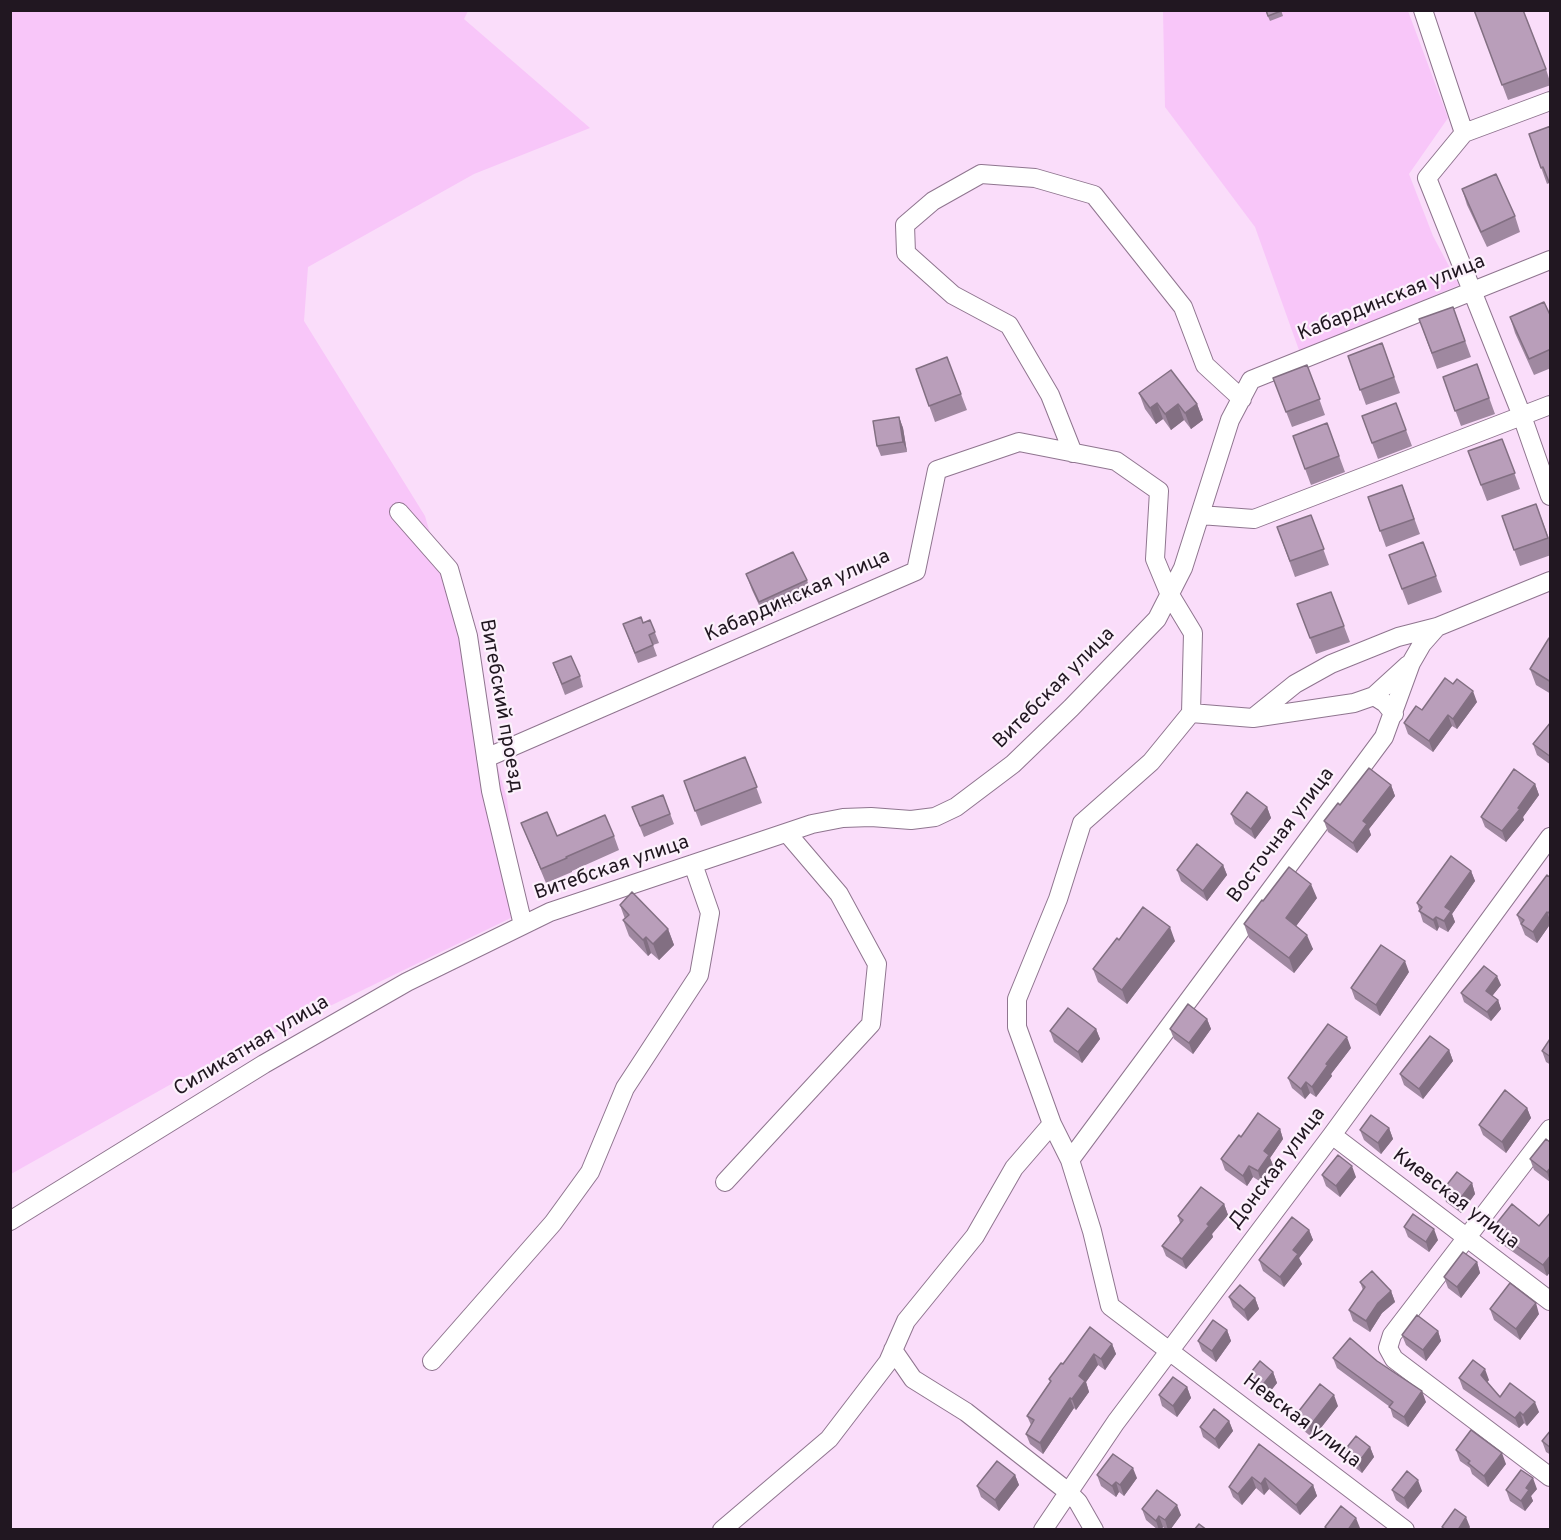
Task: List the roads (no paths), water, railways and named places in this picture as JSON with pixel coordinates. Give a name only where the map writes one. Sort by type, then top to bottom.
[{"type":"street","points":[[1423,10],[1464,133]]},
{"type":"street","points":[[1551,101],[1464,133],[1427,178],[1522,416],[1551,496]]},
{"type":"street","points":[[1073,453],[1050,395],[1009,325],[953,295],[906,253],[904,225],[933,201],[981,174],[1035,178],[1094,195],[1183,307],[1205,364],[1242,399]]},
{"type":"street","name":"Кабардинская улица","points":[[1251,380],[1551,260]]},
{"type":"street","name":"Витебская улица","points":[[524,925],[550,912],[812,824],[843,818],[871,817],[911,820],[935,817],[956,807],[1013,764],[1157,619],[1183,568],[1230,420],[1251,380]]},
{"type":"street","points":[[1200,515],[1254,519],[1551,405]]},
{"type":"street","name":"Кабардинская улица","points":[[486,758],[916,571],[937,470],[1019,442],[1116,461],[1159,491],[1155,559],[1170,595]]},
{"type":"street","name":"Витебский проезд","points":[[399,512],[449,569],[468,636],[491,791],[524,925]]},
{"type":"street","name":"Восточная улица","points":[[1070,1160],[1384,737],[1411,663],[1422,644],[1437,627],[1551,581]]},
{"type":"street","points":[[1170,595],[1193,633],[1191,713],[1253,718],[1354,703],[1374,696],[1411,663]]},
{"type":"street","points":[[1253,718],[1295,684],[1331,664],[1398,637],[1437,627]]},
{"type":"street","points":[[1374,696],[1385,703],[1394,714]]},
{"type":"street","name":"Невская улица","points":[[1191,713],[1151,762],[1082,823],[1058,899],[1017,999],[1017,1027],[1052,1124],[1070,1160],[1092,1231],[1110,1306],[1405,1530]]},
{"type":"street","points":[[725,1182],[872,1024],[877,964],[839,894],[787,832]]},
{"type":"street","name":"Донская улица","points":[[1042,1530],[1067,1491],[1170,1350],[1332,1135],[1551,837]]},
{"type":"street","points":[[432,1361],[553,1223],[590,1172],[625,1088],[699,975],[710,913],[693,864]]},
{"type":"street","name":"Силикатная улица","points":[[10,1221],[264,1064],[407,982],[524,925]]},
{"type":"street","points":[[722,1530],[829,1439],[888,1362],[906,1321],[975,1236],[1014,1168],[1052,1124]]},
{"type":"street","points":[[1551,1129],[1392,1335],[1388,1348],[1394,1359],[1551,1477]]},
{"type":"street","name":"Киевская улица","points":[[1332,1135],[1551,1301]]},
{"type":"street","points":[[893,1350],[913,1379],[966,1412],[1067,1491],[1078,1502],[1094,1530]]}]
